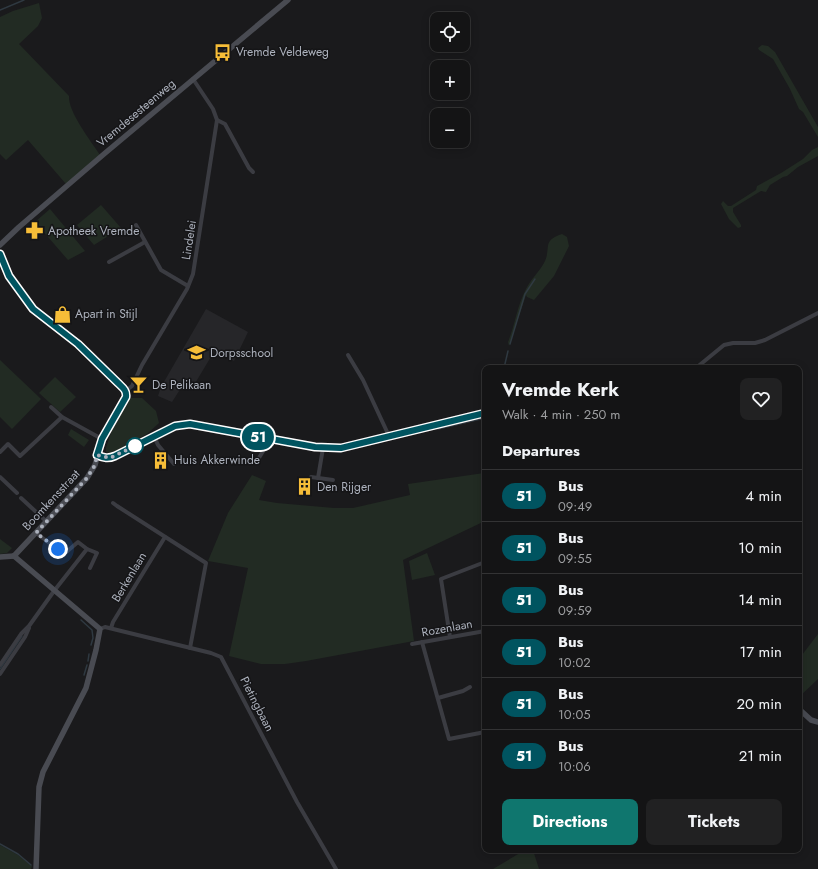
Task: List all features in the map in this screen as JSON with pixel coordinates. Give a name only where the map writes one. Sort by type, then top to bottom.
[{"type":"street","name":"Vremdesesteenweg","points":[[0,245],[19,227],[288,0]]},
{"type":"street","points":[[193,79],[213,109],[217,120],[225,124],[249,168],[253,172]]},
{"type":"street","name":"Lindelei","points":[[126,394],[128,389],[132,386],[142,365],[188,286],[193,274],[217,120]]},
{"type":"street","points":[[136,225],[161,270],[188,286]]},
{"type":"street","points":[[108,262],[145,242]]},
{"type":"street","points":[[0,254],[9,276],[33,309],[78,344],[124,388],[126,394]]},
{"type":"street","points":[[700,365],[724,345],[733,343],[755,343],[818,314]]},
{"type":"street","points":[[348,355],[363,380],[389,436]]},
{"type":"street","name":"Boomkensstraat","points":[[14,556],[87,478],[95,465],[102,439],[126,394]]},
{"type":"street","points":[[51,406],[62,417],[102,439]]},
{"type":"street","points":[[97,455],[110,458],[175,426],[190,424],[323,448],[341,448],[482,414]]},
{"type":"street","points":[[0,452],[8,444],[20,456],[62,417]]},
{"type":"street","points":[[154,436],[158,445],[174,464]]},
{"type":"street","points":[[257,461],[265,448],[268,439]]},
{"type":"street","points":[[318,478],[323,448]]},
{"type":"street","points":[[0,477],[17,493]]},
{"type":"street","points":[[311,477],[333,480]]},
{"type":"street","points":[[21,498],[47,522]]},
{"type":"street","points":[[113,503],[206,562],[190,648]]},
{"type":"street","points":[[36,533],[64,554],[78,542],[87,549],[97,553],[90,568]]},
{"type":"street","name":"Berkenlaan","points":[[111,628],[113,622],[165,537]]},
{"type":"street","points":[[0,674],[25,638],[30,626],[54,591],[87,549]]},
{"type":"street","points":[[0,557],[14,556],[100,629],[86,688],[43,772],[39,787],[36,869]]},
{"type":"street","points":[[450,637],[441,580],[482,563]]},
{"type":"street","points":[[0,665],[21,634],[30,626]]},
{"type":"street","name":"Pietingbaan","points":[[100,629],[105,627],[111,628],[211,653],[220,657],[297,802],[336,869]]},
{"type":"street","name":"Rozenlaan","points":[[412,644],[482,632]]},
{"type":"street","points":[[422,642],[449,739],[482,733]]},
{"type":"street","points":[[438,698],[463,691],[470,687]]},
{"type":"street","points":[[802,712],[810,720],[818,722]]},
{"type":"shaded area","points":[[39,3],[42,18],[38,26],[19,44],[69,96],[72,110],[76,118],[100,155],[66,184],[28,140],[6,160],[0,154],[0,17],[13,11]]},
{"type":"shaded area","points":[[762,45],[768,46],[775,52],[818,127],[818,137],[803,112],[799,109],[790,89],[773,59],[759,50],[758,48]]},
{"type":"shaded area","points":[[818,147],[818,156],[770,185],[766,192],[761,191],[733,208],[733,212],[741,227],[738,228],[729,219],[721,204],[723,201],[728,206],[731,206],[756,190],[757,186],[803,159],[812,150]]},
{"type":"shaded area","points":[[101,205],[121,228],[94,245],[77,225]]},
{"type":"shaded area","points":[[50,209],[85,251],[68,260],[35,222]]},
{"type":"shaded area","points":[[562,234],[567,237],[569,246],[554,276],[534,300],[526,295],[509,346],[508,342],[523,295],[528,285],[544,263],[549,242],[551,239]]},
{"type":"shaded area","name":"Dorpsschool","points":[[206,309],[248,332],[234,361],[215,350],[194,385],[186,380],[172,402],[158,396],[161,387]]},
{"type":"shaded area","points":[[0,360],[41,399],[12,429],[0,417]]},
{"type":"shaded area","points":[[55,377],[76,397],[60,412],[39,393]]},
{"type":"shaded area","points":[[131,398],[142,398],[156,411],[159,423],[147,434],[110,454],[106,452],[106,448],[114,424]]},
{"type":"shaded area","points":[[71,429],[89,440],[84,447],[68,435]]},
{"type":"shaded area","points":[[482,473],[482,522],[403,560],[414,641],[285,664],[261,664],[229,656],[248,568],[208,561],[228,513],[252,475],[266,481],[259,500],[334,508],[353,508],[410,495],[408,484]]},
{"type":"shaded area","points":[[0,539],[12,548],[7,553],[0,554]]},
{"type":"shaded area","points":[[427,553],[435,575],[412,580],[409,561]]},
{"type":"shaded area","points":[[818,634],[818,679],[802,694],[802,655]]},
{"type":"shaded area","points":[[0,845],[18,855],[32,866],[31,869],[0,869]]},
{"type":"shaded area","points":[[520,853],[534,853],[539,869],[493,869]]},
{"type":"waterway","points":[[0,10],[24,0]]},
{"type":"waterway","points":[[510,344],[525,294],[535,279]]},
{"type":"waterway","points":[[505,365],[508,351]]},
{"type":"waterway","points":[[438,429],[482,419]]},
{"type":"waterway","points":[[81,620],[92,630],[93,638],[91,645]]},
{"type":"waterway","points":[[0,669],[22,636]]},
{"type":"waterway","points":[[88,661],[89,654]]},
{"type":"waterway","points":[[84,675],[87,665]]},
{"type":"waterway","points":[[0,844],[18,854],[31,865]]},
{"type":"bus line","name":"51","points":[[0,254],[9,276],[33,309],[78,344],[124,388],[126,397],[99,445],[97,455],[105,458],[115,456],[175,426],[190,424],[328,449],[341,448],[482,414]]},
{"type":"place","name":"Vremde Veldeweg","points":[[223,52]]},
{"type":"place","name":"Apotheek Vremde","points":[[35,231]]},
{"type":"place","name":"Apart in Stijl","points":[[62,314]]},
{"type":"place","name":"Dorpsschool","points":[[197,353]]},
{"type":"place","name":"De Pelikaan","points":[[139,385]]},
{"type":"place","name":"Huis Akkerwinde","points":[[161,460]]},
{"type":"place","name":"Den Rijger","points":[[304,487]]},
{"type":"route","points":[[58,549],[36,533],[87,478],[95,465],[97,455],[110,458],[141,443],[135,446]]}]
